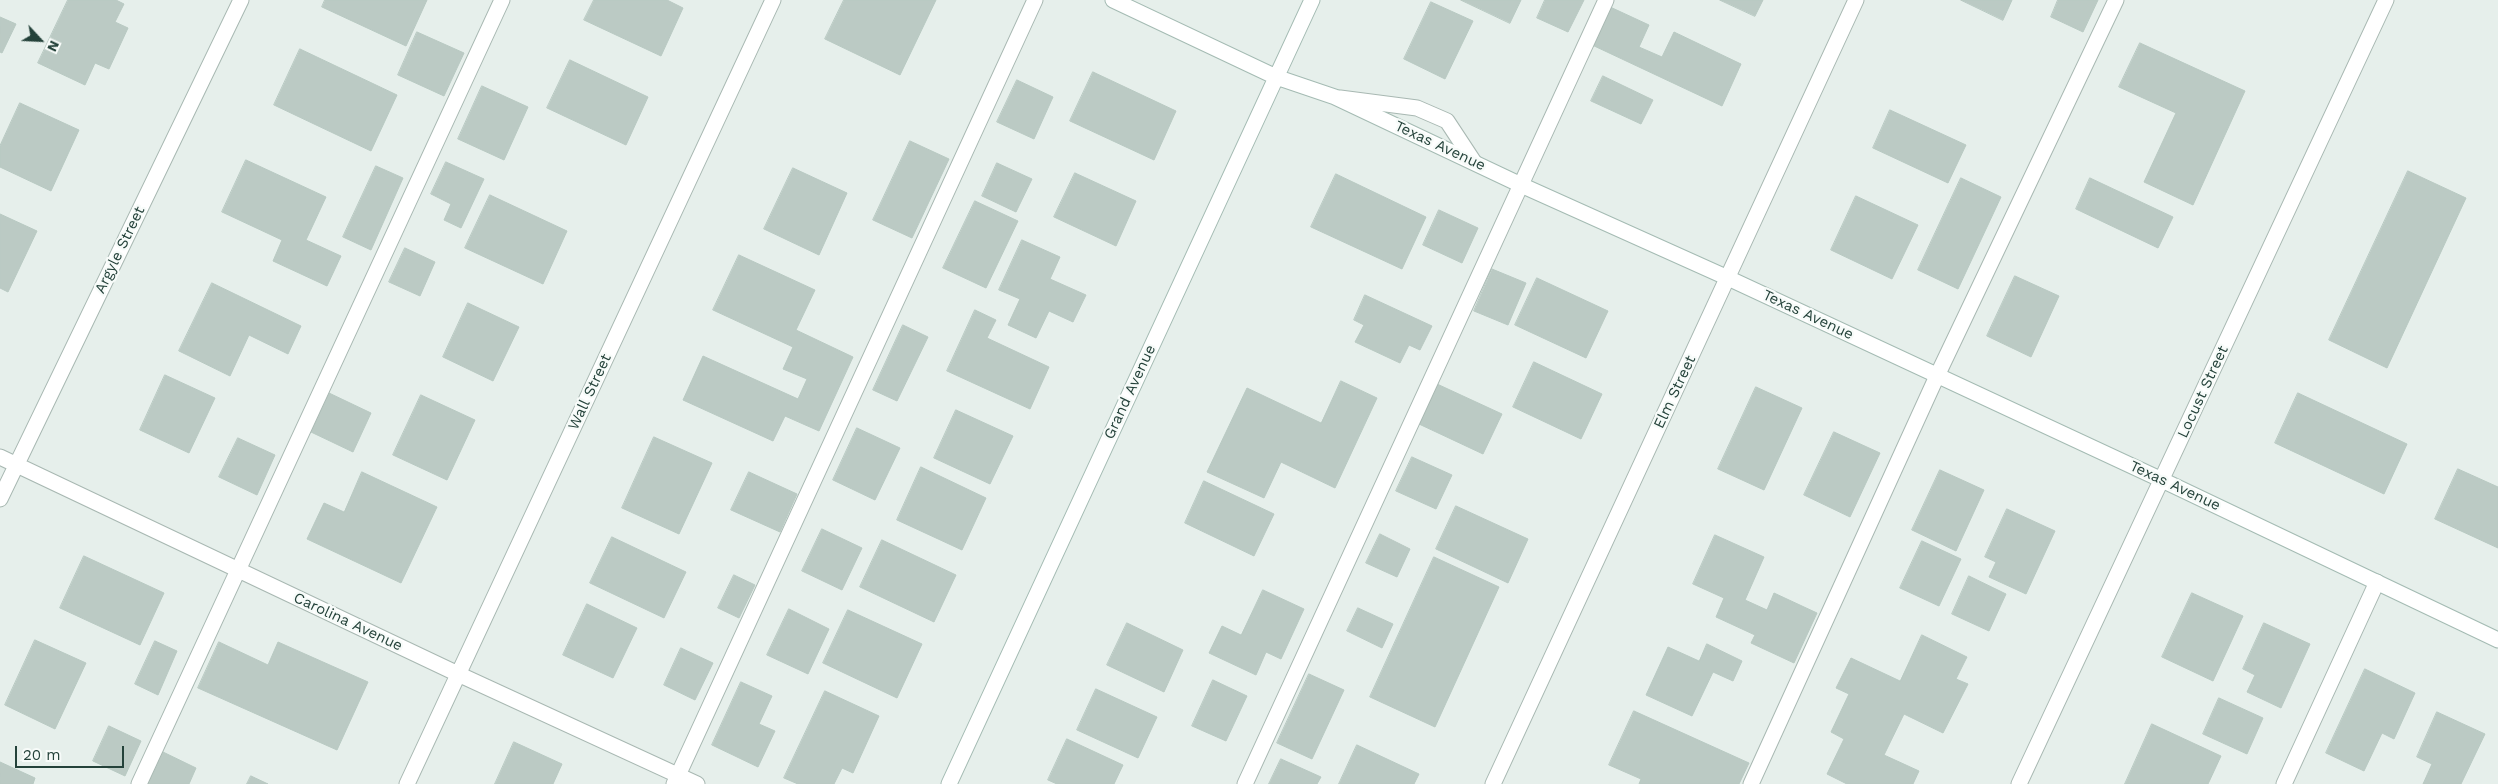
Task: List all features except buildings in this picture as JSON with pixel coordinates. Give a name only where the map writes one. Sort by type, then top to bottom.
[{"type":"street","name":"Argyle Street","points":[[0,499],[241,0]]},
{"type":"street","points":[[139,784],[502,0]]},
{"type":"street","name":"Wall Street","points":[[407,784],[773,0]]},
{"type":"street","points":[[676,780],[1036,0]]},
{"type":"street","name":"Texas Avenue","points":[[1115,0],[1276,77],[1335,97],[1520,185],[1728,278],[2162,480],[2498,640]]},
{"type":"street","name":"Grand Avenue","points":[[949,784],[1312,0]]},
{"type":"street","points":[[1245,784],[1606,0]]},
{"type":"street","name":"Elm Street","points":[[1493,784],[1856,0]]},
{"type":"street","points":[[1751,784],[1937,376],[2116,0]]},
{"type":"street","name":"Locust Street","points":[[2019,784],[2386,0]]},
{"type":"street","points":[[1335,97],[1417,108],[1447,121],[1474,162]]},
{"type":"street","name":"Carolina Avenue","points":[[0,458],[458,674],[676,780],[697,784]]},
{"type":"street","points":[[2284,784],[2377,582]]}]
